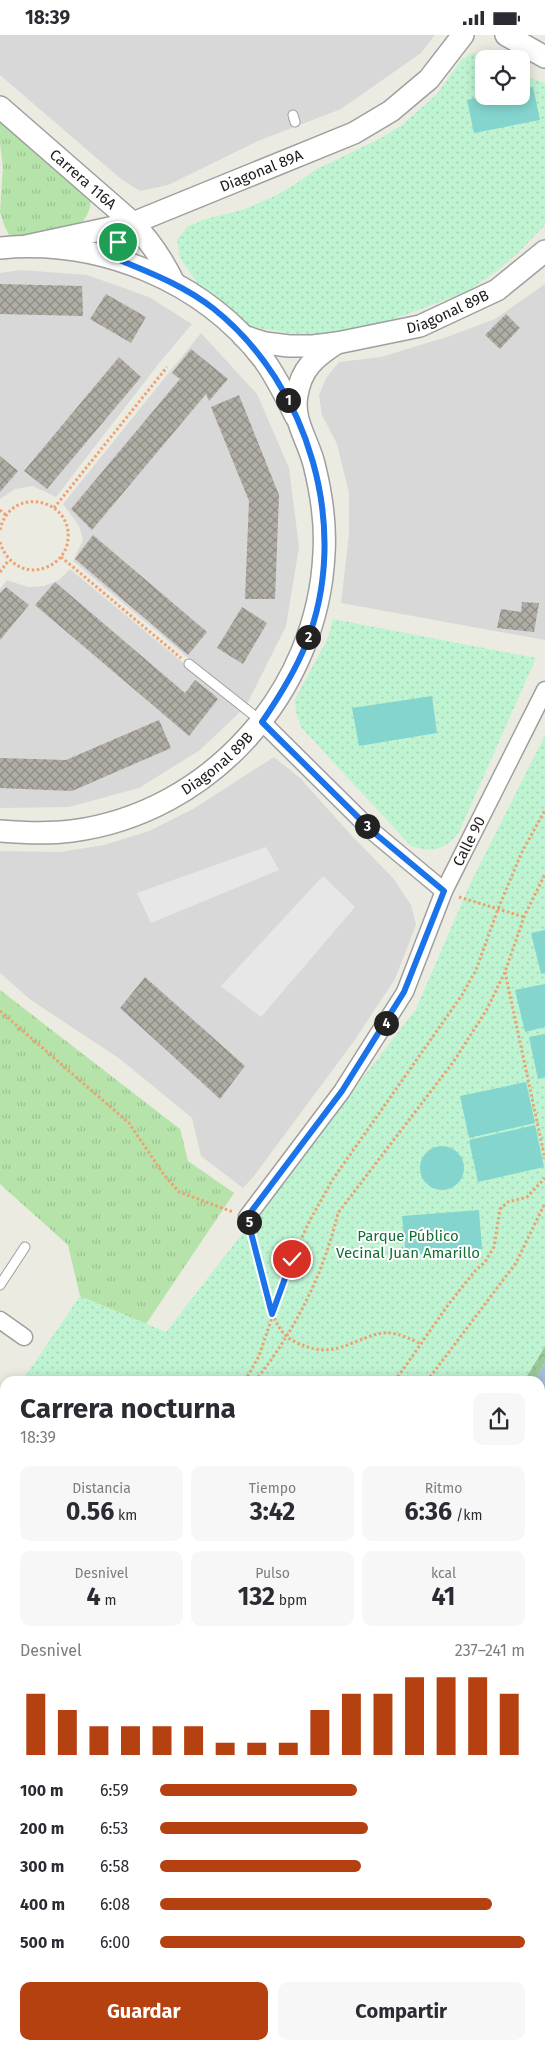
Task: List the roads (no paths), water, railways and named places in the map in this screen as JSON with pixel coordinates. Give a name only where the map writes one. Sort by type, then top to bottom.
[{"type":"street","name":"Diagonal 89A","points":[[0,249],[26,246],[133,223],[354,133],[391,111],[428,79],[463,35]]},
{"type":"street","points":[[506,35],[545,57]]},
{"type":"street","name":"Carrera 116A","points":[[0,107],[133,223],[159,254],[174,283]]},
{"type":"street","points":[[117,259],[118,242],[127,228],[133,223]]},
{"type":"street","name":"Diagonal 89A","points":[[26,246],[72,249],[117,259],[174,283],[214,309],[243,336],[264,361],[282,389],[297,419]]},
{"type":"street","name":"Diagonal 89B","points":[[243,336],[265,343],[313,346],[420,326],[498,290],[545,251]]},
{"type":"street","name":"Diagonal 89B","points":[[0,831],[35,833],[72,831],[109,823],[144,811],[181,793],[209,775],[237,750],[262,722],[288,684],[307,642],[319,598],[324,553],[322,507],[313,462],[297,419],[297,396],[303,374],[317,356],[336,343]]},
{"type":"street","name":"Calle 90","points":[[247,1217],[342,1091],[400,1001],[444,891],[545,690]]},
{"type":"street","points":[[262,722],[372,831],[444,891]]},
{"type":"street","points":[[0,1320],[24,1337]]},
{"type":"lane","points":[[188,664],[262,722]]},
{"type":"lane","points":[[0,1285],[25,1247]]},
{"type":"park label","name":"Parque Público Vecinal Juan Amarillo","points":[[408,1244]]}]
